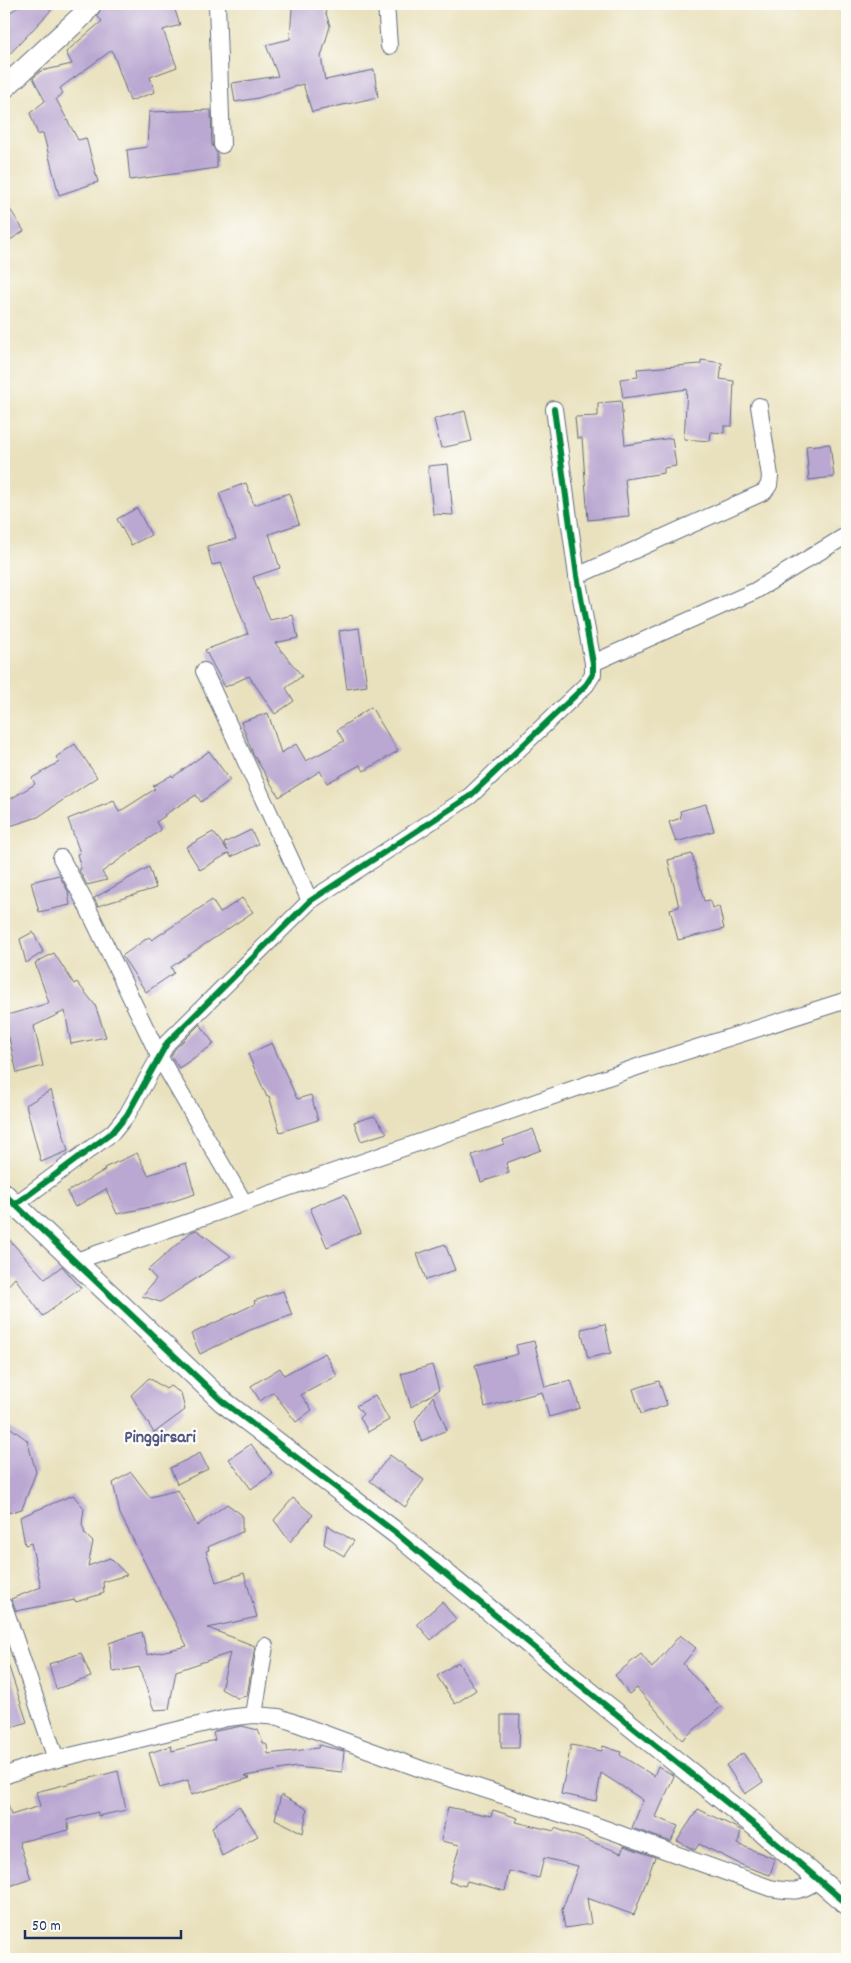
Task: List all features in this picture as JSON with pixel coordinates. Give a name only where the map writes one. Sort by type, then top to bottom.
[{"type":"street","points":[[4,88],[82,16],[91,4]]},
{"type":"street","points":[[217,4],[222,145]]},
{"type":"street","points":[[386,4],[389,46]]},
{"type":"street","points":[[577,576],[764,492],[770,485],[770,476],[760,406]]},
{"type":"street","points":[[554,409],[577,576],[593,663],[593,674],[575,697],[470,796],[310,901],[167,1043],[127,1115],[113,1132],[10,1199],[222,1401],[396,1533],[564,1672],[756,1826],[847,1904]]},
{"type":"street","points":[[593,663],[755,591],[847,535]]},
{"type":"street","points":[[204,671],[310,901]]},
{"type":"street","points":[[61,858],[84,900],[159,1056],[243,1201]]},
{"type":"street","points":[[76,1261],[243,1201],[646,1064],[847,1000]]},
{"type":"street","points":[[4,1606],[56,1760]]},
{"type":"street","points":[[254,1715],[265,1646]]},
{"type":"street","points":[[4,1776],[56,1760],[227,1718],[254,1715],[279,1716],[421,1769],[589,1824],[770,1888],[793,1893],[800,1892],[819,1880]]},
{"type":"building","points":[[23,4],[57,4],[4,60],[4,16]]},
{"type":"building","points":[[103,4],[148,4],[150,7],[161,4],[173,4],[180,25],[163,30],[177,67],[150,77],[155,92],[130,101],[112,50],[60,88],[63,93],[56,99],[78,140],[86,138],[98,182],[59,195],[43,133],[38,135],[30,113],[45,101],[33,78],[41,71],[72,64],[66,52],[102,21],[97,16]]},
{"type":"building","points":[[300,4],[323,4],[330,26],[321,57],[325,80],[374,70],[378,97],[312,112],[303,84],[258,98],[235,102],[232,83],[278,76],[266,45],[290,39],[292,8]]},
{"type":"building","points":[[211,110],[212,145],[217,153],[217,168],[130,180],[127,150],[147,147],[149,112]]},
{"type":"building","points":[[4,200],[24,231],[4,244]]},
{"type":"building","points":[[701,360],[722,363],[720,379],[734,381],[732,426],[724,426],[724,433],[711,432],[710,441],[684,439],[687,389],[623,398],[620,379],[638,377],[637,369],[701,364]]},
{"type":"building","points":[[621,401],[625,445],[672,438],[676,466],[664,468],[664,473],[625,479],[629,516],[588,520],[582,438],[577,438],[575,417],[598,416],[598,403]]},
{"type":"building","points":[[465,411],[472,441],[441,448],[434,419]]},
{"type":"building","points":[[830,444],[834,477],[809,480],[806,446]]},
{"type":"building","points":[[448,464],[453,515],[433,514],[428,466]]},
{"type":"building","points":[[246,483],[254,505],[289,493],[299,524],[269,534],[280,568],[253,577],[270,620],[293,615],[298,638],[275,643],[302,676],[286,688],[294,701],[275,714],[249,676],[225,687],[205,650],[248,634],[221,563],[212,565],[207,546],[236,539],[219,493]]},
{"type":"building","points":[[137,508],[151,535],[131,545],[117,519]]},
{"type":"building","points":[[359,628],[367,686],[347,689],[339,631]]},
{"type":"building","points":[[371,707],[398,751],[364,771],[360,765],[327,783],[320,771],[279,797],[253,754],[241,722],[268,713],[281,753],[296,744],[306,761],[344,741],[337,730]]},
{"type":"building","points":[[75,744],[97,777],[38,817],[4,828],[4,803],[35,784],[32,778],[59,762],[56,757]]},
{"type":"building","points":[[209,751],[230,780],[201,802],[196,795],[164,815],[156,822],[161,830],[102,872],[107,880],[87,885],[79,870],[81,869],[77,854],[80,853],[68,819],[114,801],[119,812],[155,789],[153,786],[172,775],[173,777]]},
{"type":"building","points":[[706,804],[714,831],[676,842],[669,822],[681,818],[680,811]]},
{"type":"building","points":[[251,830],[258,844],[231,857],[229,853],[200,870],[186,847],[213,832],[228,851],[224,843]]},
{"type":"building","points":[[692,854],[704,901],[710,900],[712,908],[719,906],[724,929],[678,940],[670,909],[679,907],[668,860]]},
{"type":"building","points":[[149,867],[156,888],[98,906],[94,898]]},
{"type":"building","points":[[59,875],[68,891],[70,905],[39,912],[31,882]]},
{"type":"building","points":[[242,898],[253,912],[171,967],[174,973],[146,992],[122,956],[149,937],[152,940],[212,900],[220,913]]},
{"type":"building","points":[[33,932],[43,952],[26,963],[20,939]]},
{"type":"building","points":[[54,953],[74,984],[77,982],[95,1005],[106,1037],[71,1044],[65,1011],[34,1026],[43,1066],[17,1073],[4,1016],[49,1003],[35,963]]},
{"type":"building","points":[[200,1024],[214,1044],[179,1068],[171,1056],[175,1049]]},
{"type":"building","points":[[272,1043],[297,1099],[311,1095],[318,1120],[280,1132],[269,1096],[267,1097],[248,1054]]},
{"type":"building","points":[[51,1090],[68,1151],[41,1162],[26,1105]]},
{"type":"building","points":[[374,1116],[387,1133],[361,1141],[354,1122]]},
{"type":"building","points":[[533,1129],[541,1150],[506,1163],[509,1173],[481,1182],[472,1155],[504,1144],[503,1140]]},
{"type":"building","points":[[137,1153],[148,1175],[186,1163],[195,1194],[164,1204],[117,1214],[106,1189],[75,1207],[67,1192],[105,1170],[104,1168]]},
{"type":"building","points":[[345,1194],[361,1232],[327,1247],[310,1208]]},
{"type":"building","points":[[197,1230],[231,1256],[160,1302],[142,1296],[156,1279],[148,1270],[191,1232]]},
{"type":"building","points":[[4,1234],[45,1279],[62,1266],[81,1288],[43,1316],[15,1278],[4,1290]]},
{"type":"building","points":[[445,1244],[455,1270],[426,1280],[417,1254]]},
{"type":"building","points":[[283,1291],[292,1315],[250,1330],[200,1354],[191,1334],[255,1304],[254,1301]]},
{"type":"building","points":[[605,1324],[611,1353],[588,1358],[581,1329]]},
{"type":"building","points":[[534,1341],[545,1387],[571,1380],[580,1408],[549,1417],[542,1392],[485,1407],[475,1365],[518,1354],[516,1345]]},
{"type":"building","points":[[325,1353],[337,1376],[301,1395],[312,1410],[296,1422],[273,1392],[260,1401],[251,1386],[280,1368],[284,1375]]},
{"type":"building","points":[[432,1365],[439,1390],[411,1407],[401,1374]]},
{"type":"building","points":[[149,1378],[166,1389],[170,1386],[181,1393],[185,1410],[154,1433],[131,1395]]},
{"type":"building","points":[[659,1381],[667,1405],[641,1414],[633,1389]]},
{"type":"building","points":[[375,1395],[389,1420],[368,1432],[360,1417],[363,1414],[356,1406]]},
{"type":"building","points":[[433,1396],[447,1430],[421,1441],[415,1421]]},
{"type":"building","points":[[4,1423],[27,1440],[36,1472],[22,1509],[4,1514]]},
{"type":"building","points":[[251,1444],[273,1474],[251,1489],[229,1459]]},
{"type":"building","points":[[200,1453],[208,1469],[177,1484],[170,1468]]},
{"type":"building","points":[[390,1455],[424,1480],[405,1507],[370,1481]]},
{"type":"building","points":[[131,1472],[150,1497],[178,1490],[197,1526],[227,1504],[242,1515],[242,1532],[208,1547],[209,1550],[206,1551],[216,1582],[244,1573],[257,1617],[208,1628],[255,1646],[247,1696],[237,1698],[221,1689],[230,1653],[176,1671],[169,1709],[154,1710],[139,1667],[114,1672],[112,1670],[109,1643],[142,1632],[147,1655],[187,1646],[120,1514],[113,1483]]},
{"type":"building","points":[[73,1495],[84,1508],[82,1524],[85,1534],[93,1542],[88,1566],[110,1558],[127,1575],[103,1582],[104,1593],[76,1602],[75,1600],[16,1611],[11,1599],[41,1587],[31,1543],[25,1545],[20,1517]]},
{"type":"building","points":[[293,1498],[313,1515],[290,1542],[274,1520]]},
{"type":"building","points":[[327,1525],[354,1541],[344,1556],[324,1544]]},
{"type":"building","points":[[442,1602],[456,1619],[431,1640],[417,1624]]},
{"type":"building","points":[[680,1635],[696,1648],[683,1664],[721,1707],[682,1740],[637,1688],[629,1694],[615,1675],[641,1654],[652,1668]]},
{"type":"building","points":[[81,1653],[91,1677],[56,1689],[49,1664]]},
{"type":"building","points":[[4,1661],[7,1661],[27,1722],[4,1730]]},
{"type":"building","points":[[458,1662],[476,1690],[455,1704],[437,1676]]},
{"type":"building","points":[[501,1715],[520,1715],[519,1748],[501,1748]]},
{"type":"building","points":[[242,1726],[258,1730],[263,1743],[267,1745],[268,1754],[318,1748],[319,1745],[344,1751],[342,1772],[296,1767],[245,1776],[250,1778],[191,1795],[188,1780],[160,1788],[149,1753],[171,1746],[172,1751],[215,1740],[213,1733],[216,1731]]},
{"type":"building","points":[[571,1745],[602,1751],[603,1746],[621,1752],[620,1755],[654,1776],[658,1766],[674,1776],[656,1817],[678,1826],[671,1842],[632,1828],[643,1800],[601,1773],[596,1801],[561,1794]]},
{"type":"building","points":[[743,1753],[763,1782],[745,1794],[726,1765]]},
{"type":"building","points":[[118,1771],[126,1810],[98,1816],[98,1812],[67,1820],[69,1830],[19,1842],[31,1879],[4,1888],[4,1805],[8,1804],[11,1815],[40,1806],[36,1792]]},
{"type":"building","points":[[281,1795],[307,1809],[303,1833],[275,1819]]},
{"type":"building","points":[[239,1806],[258,1836],[222,1856],[212,1827]]},
{"type":"building","points":[[448,1807],[491,1816],[493,1810],[518,1818],[516,1822],[554,1831],[555,1828],[621,1853],[624,1846],[655,1857],[634,1915],[587,1898],[591,1924],[565,1928],[562,1910],[578,1866],[544,1858],[539,1878],[509,1871],[505,1891],[467,1881],[465,1886],[449,1882],[460,1845],[441,1841]]},
{"type":"building","points":[[698,1809],[741,1830],[738,1844],[775,1859],[770,1875],[744,1866],[699,1844],[695,1850],[677,1841]]},
{"type":"cycle path","points":[[16,1204],[113,1132],[127,1115],[167,1043],[310,901],[470,796],[586,685],[593,674],[593,663],[577,576],[554,409]]},
{"type":"cycle path","points":[[4,1194],[222,1401],[396,1533],[564,1672],[756,1826],[847,1904]]},
{"type":"district","name":"Pinggirsari","points":[[160,1436]]}]
